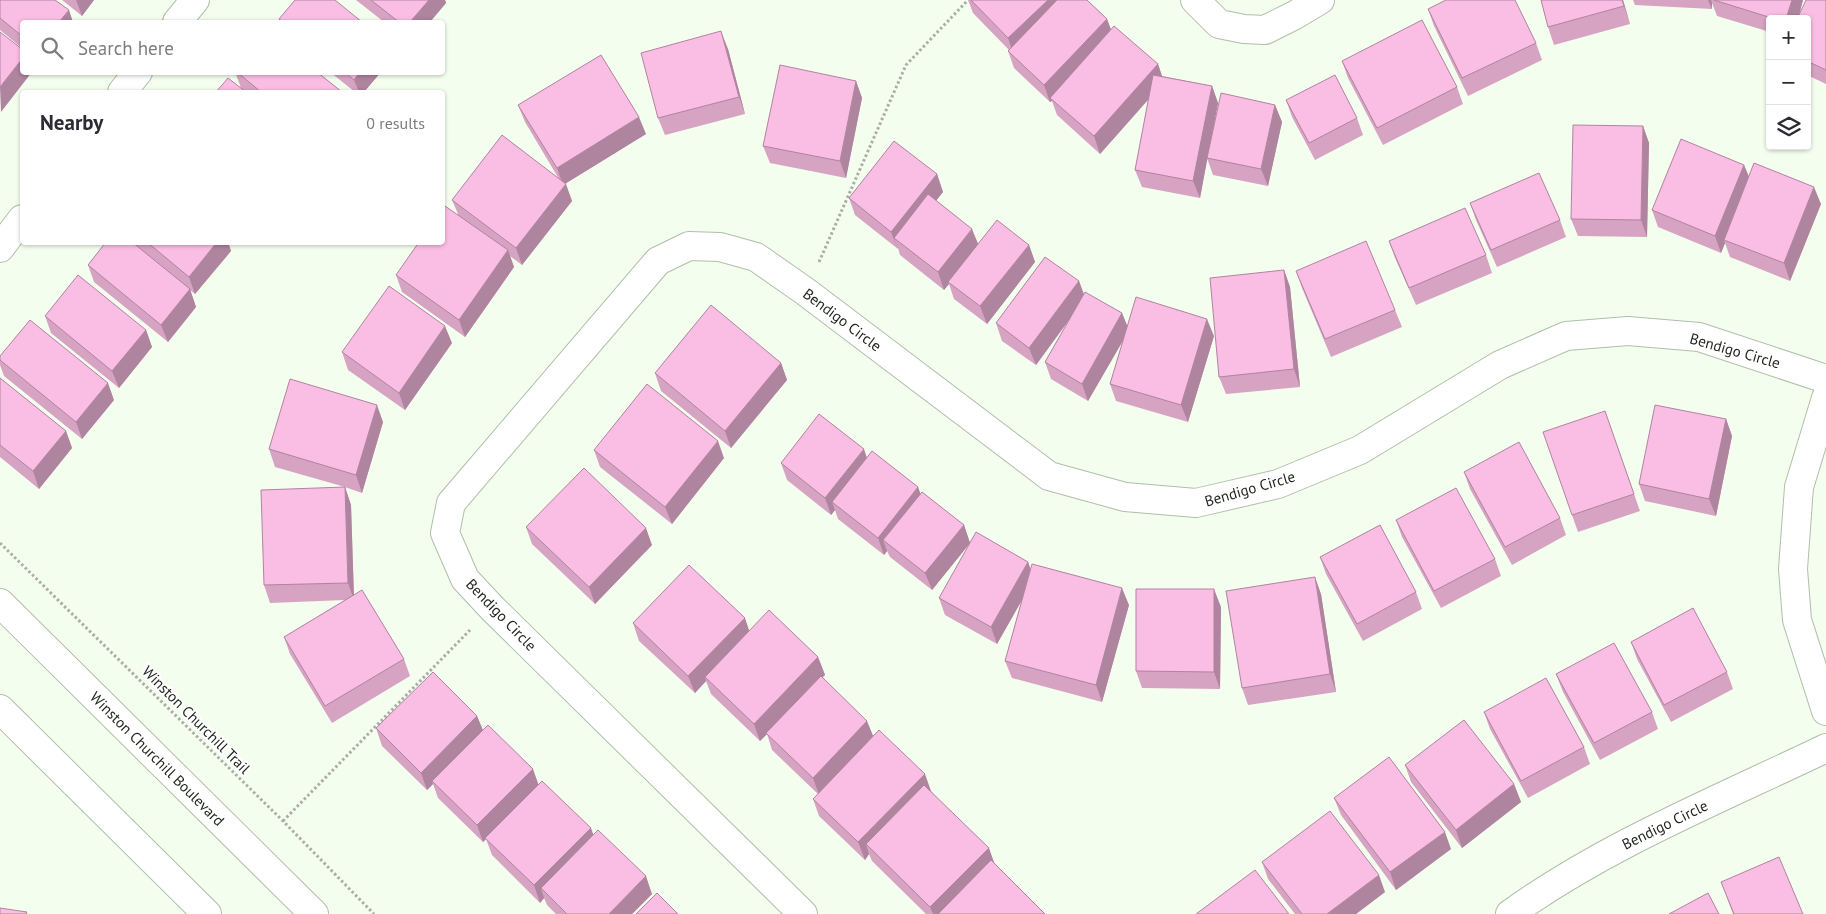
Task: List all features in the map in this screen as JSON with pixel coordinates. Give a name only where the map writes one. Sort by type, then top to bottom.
[{"type":"street","points":[[179,20],[195,0]]},
{"type":"street","points":[[1195,0],[1219,24],[1244,29],[1265,30],[1320,0]]},
{"type":"street","points":[[124,90],[136,75]]},
{"type":"street","points":[[0,248],[20,222]]},
{"type":"street","name":"Bendigo Circle","points":[[803,914],[492,608],[465,579],[445,534],[451,503],[658,261],[689,246],[720,246],[756,257],[806,292],[1049,476],[1125,497],[1196,503],[1278,484],[1360,450],[1500,365],[1566,336],[1628,331],[1699,337],[1826,378]]},
{"type":"street","points":[[1826,398],[1799,487],[1793,569],[1797,620],[1826,711]]},
{"type":"street","name":"Winston Churchill Boulevard","points":[[0,603],[314,914]]},
{"type":"street","points":[[0,709],[207,914]]},
{"type":"street","name":"Bendigo Circle","points":[[1510,914],[1610,852],[1826,748]]},
{"type":"path","points":[[806,292],[906,65],[968,0]]},
{"type":"path","name":"Winston Churchill Trail","points":[[0,543],[283,821],[374,914]]},
{"type":"path","points":[[283,821],[492,608]]},
{"type":"building","points":[[0,0],[55,0],[69,10],[61,20],[20,20],[20,34],[0,18]]},
{"type":"building","points":[[295,0],[335,0],[360,20],[281,20],[279,19]]},
{"type":"building","points":[[371,0],[429,0],[412,20],[396,20]]},
{"type":"building","points":[[971,0],[1048,0],[1008,38]]},
{"type":"building","points":[[1057,0],[1087,0],[1107,19],[1044,85],[1008,51]]},
{"type":"building","points":[[1446,0],[1515,0],[1536,43],[1462,78],[1428,9]]},
{"type":"building","points":[[1541,0],[1622,0],[1624,6],[1548,27]]},
{"type":"building","points":[[1714,0],[1792,0],[1787,15],[1766,16]]},
{"type":"building","points":[[1806,0],[1826,0],[1826,70],[1811,63],[1811,15],[1799,15]]},
{"type":"building","points":[[1422,20],[1457,87],[1377,128],[1342,61]]},
{"type":"building","points":[[1114,26],[1158,64],[1094,136],[1050,98]]},
{"type":"building","points":[[721,31],[739,97],[658,118],[641,53]]},
{"type":"building","points":[[0,32],[20,47],[20,62],[0,87]]},
{"type":"building","points":[[601,55],[639,117],[557,168],[518,105]]},
{"type":"building","points":[[780,65],[856,81],[840,161],[763,146]]},
{"type":"building","points":[[241,75],[321,75],[340,90],[259,90]]},
{"type":"building","points":[[348,75],[358,75],[354,80]]},
{"type":"building","points":[[1153,75],[1212,86],[1193,181],[1135,170]]},
{"type":"building","points":[[1335,75],[1357,118],[1309,143],[1286,100]]},
{"type":"building","points":[[228,78],[243,90],[218,90]]},
{"type":"building","points":[[1221,93],[1275,105],[1261,169],[1207,158]]},
{"type":"building","points":[[1573,125],[1643,126],[1641,220],[1571,219]]},
{"type":"building","points":[[502,135],[566,184],[516,248],[452,200]]},
{"type":"building","points":[[1681,139],[1744,165],[1715,236],[1652,210]]},
{"type":"building","points":[[894,141],[937,174],[891,232],[849,198]]},
{"type":"building","points":[[1754,163],[1814,187],[1784,263],[1724,240]]},
{"type":"building","points":[[1539,173],[1560,220],[1491,250],[1470,203]]},
{"type":"building","points":[[928,194],[972,229],[938,272],[894,238]]},
{"type":"building","points":[[445,206],[508,250],[459,320],[396,275],[417,245],[445,245]]},
{"type":"building","points":[[1465,208],[1486,255],[1409,288],[1389,241]]},
{"type":"building","points":[[997,220],[1029,245],[980,306],[948,282]]},
{"type":"building","points":[[1366,241],[1395,310],[1325,339],[1296,271]]},
{"type":"building","points":[[104,245],[136,245],[190,289],[161,325],[88,265]]},
{"type":"building","points":[[151,245],[215,245],[189,277]]},
{"type":"building","points":[[1045,257],[1079,281],[1029,348],[996,323]]},
{"type":"building","points":[[1284,270],[1294,369],[1219,377],[1210,278]]},
{"type":"building","points":[[78,275],[146,330],[112,371],[45,316]]},
{"type":"building","points":[[389,286],[445,326],[399,393],[342,352]]},
{"type":"building","points":[[1085,292],[1122,313],[1082,384],[1045,362]]},
{"type":"building","points":[[1136,297],[1207,319],[1181,405],[1110,384]]},
{"type":"building","points":[[711,305],[781,363],[725,431],[655,373]]},
{"type":"building","points":[[30,320],[108,383],[76,422],[0,360],[0,356]]},
{"type":"building","points":[[0,378],[66,431],[33,471],[0,445]]},
{"type":"building","points":[[290,379],[377,405],[356,475],[269,449]]},
{"type":"building","points":[[647,384],[718,441],[665,507],[594,450]]},
{"type":"building","points":[[1655,405],[1726,419],[1709,499],[1639,484]]},
{"type":"building","points":[[1605,411],[1634,494],[1572,515],[1543,432]]},
{"type":"building","points":[[819,414],[864,449],[825,498],[781,463]]},
{"type":"building","points":[[1519,442],[1560,518],[1505,547],[1464,472]]},
{"type":"building","points":[[872,451],[918,487],[878,538],[832,502]]},
{"type":"building","points":[[584,468],[646,528],[589,587],[526,527]]},
{"type":"building","points":[[345,487],[348,583],[264,585],[261,490]]},
{"type":"building","points":[[1456,488],[1495,559],[1434,591],[1396,520]]},
{"type":"building","points":[[922,492],[964,525],[925,573],[883,540]]},
{"type":"building","points":[[1380,525],[1416,592],[1357,624],[1320,557]]},
{"type":"building","points":[[976,532],[1028,562],[991,627],[939,598]]},
{"type":"building","points":[[1032,564],[1122,588],[1096,685],[1005,661]]},
{"type":"building","points":[[689,565],[745,618],[688,676],[633,623]]},
{"type":"building","points":[[1315,577],[1330,674],[1242,688],[1226,591]]},
{"type":"building","points":[[1136,589],[1214,589],[1214,672],[1136,671]]},
{"type":"building","points":[[362,590],[404,659],[325,706],[284,637]]},
{"type":"building","points":[[1693,608],[1727,672],[1664,705],[1631,642]]},
{"type":"building","points":[[769,610],[818,657],[754,724],[705,677]]},
{"type":"building","points":[[1614,643],[1652,712],[1594,743],[1556,674]]},
{"type":"building","points":[[433,672],[477,716],[421,773],[376,728]]},
{"type":"building","points":[[821,676],[867,721],[813,778],[766,733]]},
{"type":"building","points":[[1546,678],[1584,747],[1521,781],[1484,712]]},
{"type":"building","points":[[1464,720],[1514,784],[1456,830],[1405,765]]},
{"type":"building","points":[[488,725],[533,769],[477,825],[432,781]]},
{"type":"building","points":[[879,730],[925,774],[858,842],[813,799]]},
{"type":"building","points":[[1389,757],[1445,832],[1390,872],[1334,798]]},
{"type":"building","points":[[542,781],[591,828],[534,885],[485,838]]},
{"type":"building","points":[[924,785],[989,848],[930,907],[866,844]]},
{"type":"building","points":[[1330,811],[1379,875],[1327,914],[1302,914],[1262,862]]},
{"type":"building","points":[[598,830],[646,876],[609,914],[567,914],[541,888]]},
{"type":"building","points":[[1779,857],[1803,914],[1734,914],[1721,882]]},
{"type":"building","points":[[991,860],[1045,914],[938,914]]},
{"type":"building","points":[[1255,870],[1289,914],[1196,914]]},
{"type":"building","points":[[657,893],[678,914],[636,914]]},
{"type":"building","points":[[1708,893],[1719,914],[1669,914]]},
{"type":"building","points":[[0,908],[27,912],[26,914],[0,914]]}]
